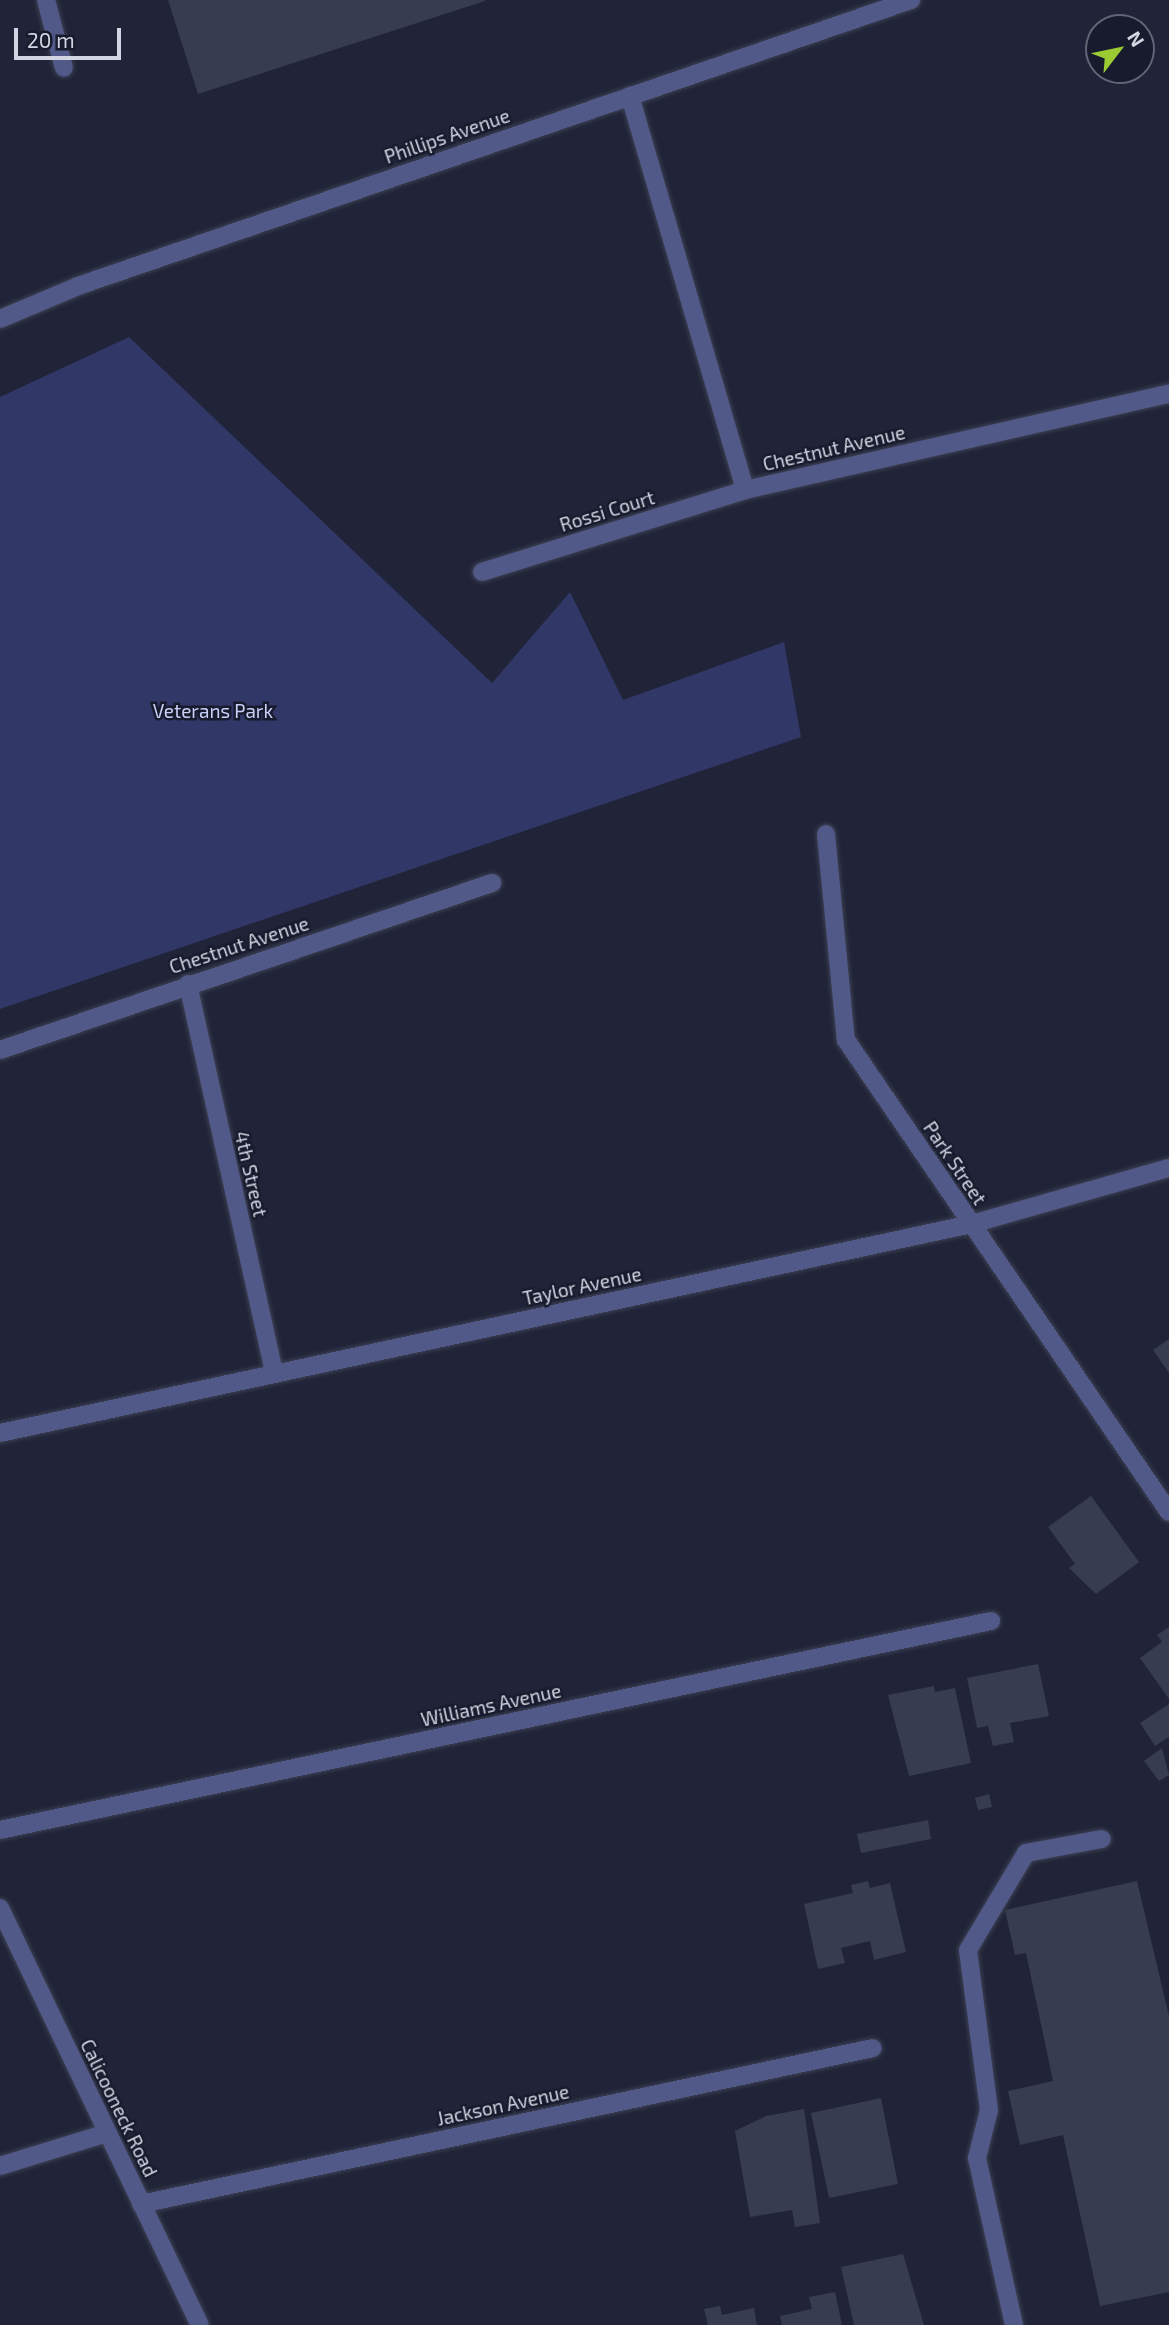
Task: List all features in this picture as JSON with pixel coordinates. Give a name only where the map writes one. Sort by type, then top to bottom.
[{"type":"street","points":[[46,0],[64,68]]},
{"type":"street","name":"Phillips Avenue","points":[[0,319],[78,286],[911,0]]},
{"type":"street","name":"Chestnut Avenue","points":[[630,96],[745,490],[1169,394]]},
{"type":"street","name":"Rossi Court","points":[[482,572],[745,490]]},
{"type":"street","name":"Park Street","points":[[826,834],[846,1040],[1169,1512]]},
{"type":"street","name":"Chestnut Avenue","points":[[0,1049],[492,883]]},
{"type":"street","name":"4th Street","points":[[188,984],[274,1373]]},
{"type":"street","name":"Taylor Avenue","points":[[0,1433],[972,1224],[1169,1168]]},
{"type":"street","name":"Williams Avenue","points":[[0,1830],[991,1621]]},
{"type":"street","points":[[1014,2325],[977,2158],[989,2110],[968,1950],[1026,1853],[1102,1839]]},
{"type":"street","name":"Calicooneck Road","points":[[0,1908],[200,2325]]},
{"type":"street","name":"Jackson Avenue","points":[[141,2204],[873,2048]]},
{"type":"street","points":[[0,2166],[107,2133]]},
{"type":"green space","name":"Veterans Park","points":[[129,337],[492,683],[570,592],[623,700],[784,642],[801,737],[0,1009],[0,397]]},
{"type":"building","points":[[168,0],[485,0],[485,1],[198,94]]},
{"type":"building","points":[[1169,1339],[1169,1373],[1153,1350]]},
{"type":"building","points":[[1091,1496],[1139,1562],[1096,1594],[1069,1568],[1075,1564],[1048,1527]]},
{"type":"building","points":[[1169,1627],[1169,1699],[1140,1658],[1162,1642],[1157,1635]]},
{"type":"building","points":[[1038,1664],[1049,1716],[1010,1723],[1014,1742],[993,1746],[988,1726],[977,1728],[967,1678]]},
{"type":"building","points":[[934,1686],[935,1692],[955,1688],[971,1763],[909,1776],[888,1695]]},
{"type":"building","points":[[1169,1704],[1169,1737],[1155,1746],[1140,1723]]},
{"type":"building","points":[[1162,1748],[1169,1775],[1159,1781],[1144,1761]]},
{"type":"building","points":[[989,1794],[992,1807],[978,1810],[975,1798]]},
{"type":"building","points":[[928,1820],[931,1839],[861,1853],[857,1834]]},
{"type":"building","points":[[868,1881],[870,1888],[890,1883],[906,1952],[874,1960],[870,1941],[841,1948],[845,1963],[818,1969],[804,1904],[853,1893],[851,1885]]},
{"type":"building","points":[[1137,1881],[1169,2016],[1169,2292],[1100,2306],[1063,2135],[1020,2145],[1008,2091],[1053,2081],[1026,1953],[1015,1955],[1005,1910]]},
{"type":"building","points":[[881,2098],[898,2184],[829,2198],[811,2113]]},
{"type":"building","points":[[804,2109],[820,2223],[795,2227],[792,2210],[750,2217],[735,2131],[766,2116]]},
{"type":"building","points":[[903,2254],[924,2325],[854,2325],[841,2267]]},
{"type":"building","points":[[835,2292],[842,2325],[782,2325],[780,2316],[812,2309],[809,2297]]},
{"type":"building","points":[[720,2306],[722,2315],[754,2308],[757,2325],[708,2325],[704,2309]]}]
